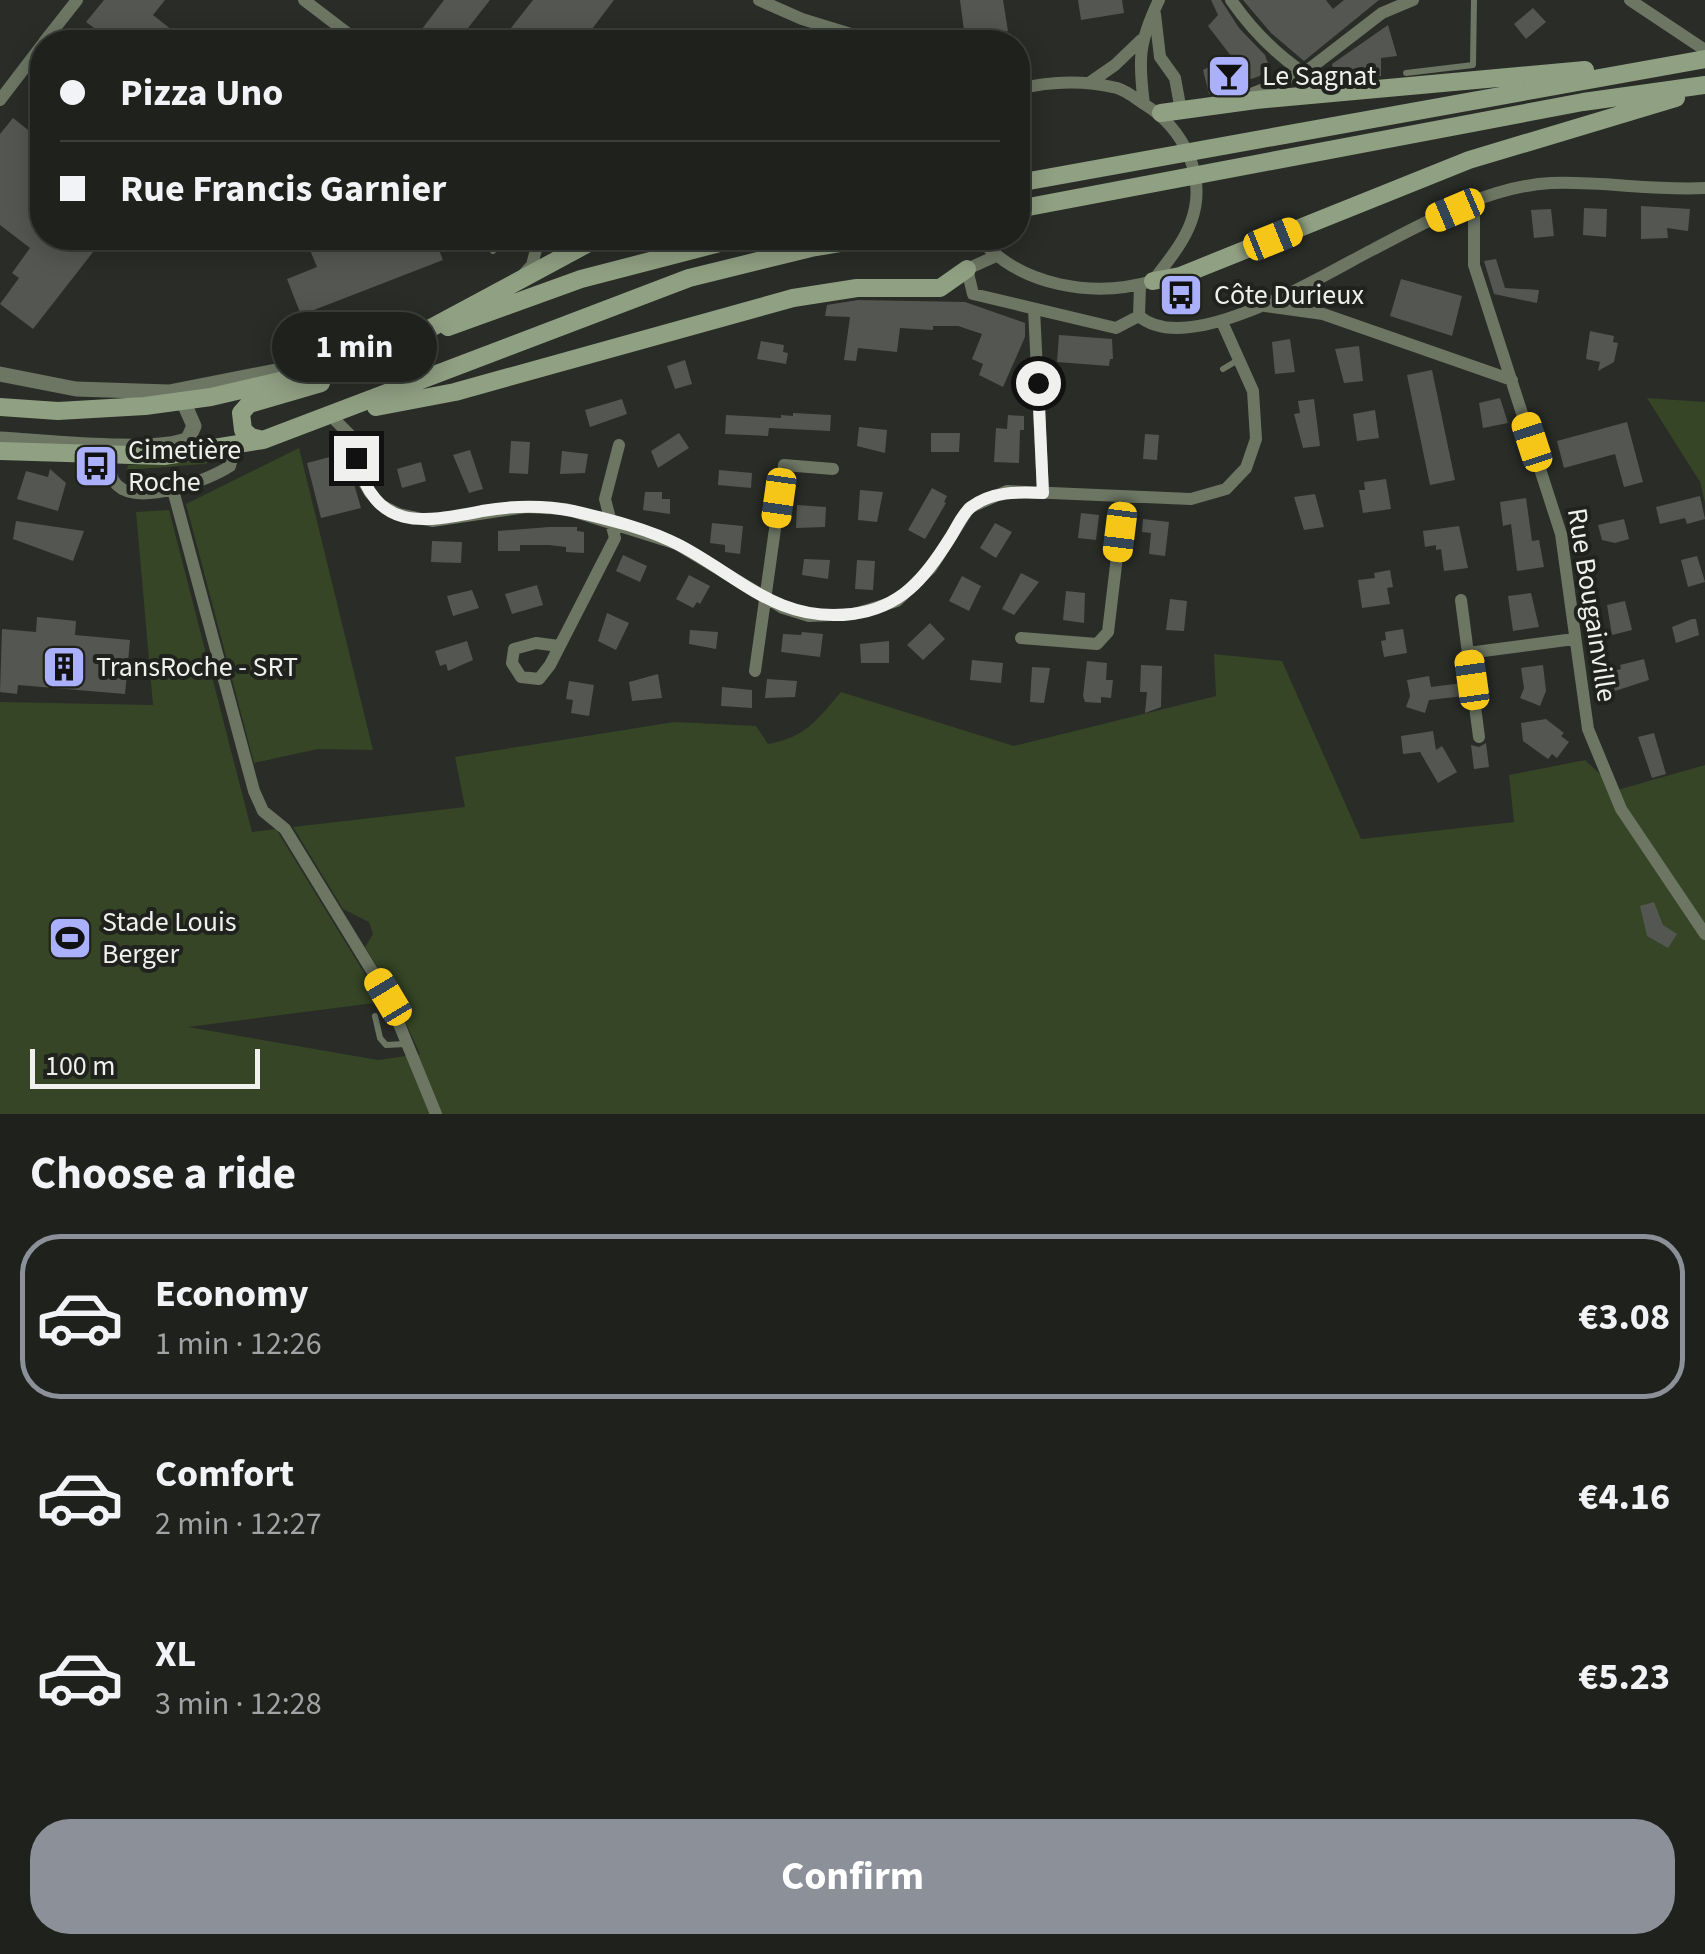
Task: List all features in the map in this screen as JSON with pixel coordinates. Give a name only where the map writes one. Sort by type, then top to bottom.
[{"type":"main road","points":[[1152,109],[1181,111],[1705,59]]},
{"type":"main road","points":[[1030,181],[1705,59]]},
{"type":"main road","points":[[1030,208],[1583,102],[1705,87]]},
{"type":"main road","points":[[1146,283],[1194,271],[1468,160],[1705,87]]},
{"type":"main road","points":[[262,440],[242,430],[241,413],[249,404],[349,375],[575,250]]},
{"type":"main road","points":[[0,407],[58,410],[176,396],[345,366],[581,279],[693,250]]},
{"type":"main road","points":[[0,451],[164,456],[262,440],[689,278],[810,250]]},
{"type":"main road","points":[[331,416],[455,392],[793,298],[856,288],[940,288],[967,269]]},
{"type":"street","points":[[54,30],[77,0]]},
{"type":"street","points":[[304,0],[343,30]]},
{"type":"street","points":[[759,0],[837,30]]},
{"type":"street","points":[[1232,0],[1277,55],[1304,73]]},
{"type":"street","points":[[1227,104],[1304,73],[1385,6],[1414,0]]},
{"type":"street","points":[[1630,0],[1705,50]]},
{"type":"street","points":[[1089,83],[1141,40],[1157,5]]},
{"type":"street","points":[[1157,5],[1160,56],[1175,78],[1181,111]]},
{"type":"street","points":[[1141,40],[1140,76],[1152,109]]},
{"type":"street","points":[[0,100],[30,61]]},
{"type":"street","points":[[1030,87],[1059,82],[1122,89],[1179,134],[1192,162],[1196,195],[1192,220],[1180,246],[1146,283],[1144,321]]},
{"type":"street","points":[[984,250],[967,269],[973,294],[1116,328],[1144,321],[1166,328],[1222,322],[1474,203],[1550,183],[1705,188]]},
{"type":"street","name":"Rue Bougainville","points":[[1474,203],[1474,265],[1561,534],[1586,719],[1611,790],[1652,860],[1705,934]]},
{"type":"street","points":[[518,280],[532,265],[536,250]]},
{"type":"street","points":[[993,250],[1038,278],[1086,290],[1146,283]]},
{"type":"street","points":[[1262,306],[1323,314],[1512,380]]},
{"type":"street","points":[[1034,309],[1043,493]]},
{"type":"street","points":[[331,416],[351,436],[362,479],[370,493],[381,506],[399,514],[432,521],[526,507],[566,510],[610,520],[678,544],[783,608],[810,616],[854,614],[897,601],[931,568],[969,508],[1007,491],[1191,499],[1226,488],[1246,468],[1256,439],[1253,391],[1222,322]]},
{"type":"street","points":[[0,374],[76,389],[176,396],[192,417],[194,432],[178,444],[0,439]]},
{"type":"street","points":[[110,455],[113,480],[120,488],[131,492],[173,490],[195,485],[230,466],[235,446]]},
{"type":"street","points":[[558,646],[615,538],[605,499],[618,446]]},
{"type":"street","points":[[755,672],[784,464],[833,470]]},
{"type":"street","points":[[173,490],[254,791],[263,812],[285,829],[388,997],[436,1114]]},
{"type":"street","points":[[1021,638],[1098,644],[1108,632],[1124,498]]},
{"type":"street","points":[[1461,600],[1479,737]]},
{"type":"street","points":[[1468,652],[1574,639]]},
{"type":"lane","points":[[1406,73],[1473,66],[1474,0]]},
{"type":"lane","points":[[1223,369],[1240,360]]},
{"type":"lane","points":[[375,1016],[380,1038],[386,1045],[405,1044]]},
{"type":"green space","points":[[1647,398],[1705,402],[1705,503],[1700,482]]},
{"type":"green space","points":[[299,448],[373,750],[318,749],[254,763],[186,504]]},
{"type":"green space","points":[[223,456],[205,464],[127,470],[128,465]]},
{"type":"green space","points":[[169,510],[252,832],[276,829],[382,1002],[188,1027],[378,1060],[420,1054],[389,986],[365,947],[373,934],[369,922],[343,909],[293,827],[465,807],[455,757],[674,722],[756,726],[768,744],[801,732],[841,692],[1014,746],[1216,696],[1214,654],[1282,661],[1361,839],[1514,822],[1509,775],[1585,760],[1617,790],[1705,765],[1705,1114],[0,1114],[0,702],[153,705],[136,512]]},
{"type":"building","points":[[104,0],[165,0],[153,15],[172,30],[97,30],[86,22]]},
{"type":"building","points":[[444,0],[490,0],[466,30],[421,30]]},
{"type":"building","points":[[533,0],[614,0],[593,30],[509,30]]},
{"type":"building","points":[[960,0],[1003,0],[1008,30],[964,30]]},
{"type":"building","points":[[1078,0],[1122,0],[1124,13],[1081,20]]},
{"type":"building","points":[[1211,0],[1221,0],[1239,28],[1265,55],[1271,72],[1209,94],[1203,70],[1231,56],[1208,26],[1218,15]]},
{"type":"building","points":[[1243,0],[1326,0],[1333,9],[1344,0],[1379,0],[1304,61],[1271,33]]},
{"type":"building","points":[[1533,8],[1546,22],[1526,39],[1514,24]]},
{"type":"building","points":[[1388,25],[1397,56],[1381,58],[1381,76],[1334,74],[1332,64]]},
{"type":"building","points":[[13,118],[30,131],[30,248],[0,225],[0,134]]},
{"type":"building","points":[[1641,206],[1690,209],[1688,231],[1667,228],[1668,238],[1641,239]]},
{"type":"building","points":[[1584,208],[1607,209],[1606,237],[1583,235]]},
{"type":"building","points":[[1551,209],[1554,236],[1534,238],[1531,210]]},
{"type":"building","points":[[30,248],[95,250],[33,329],[0,304],[19,278],[12,273]]},
{"type":"building","points":[[310,250],[439,250],[443,260],[301,315],[287,279],[317,267]]},
{"type":"building","points":[[1496,259],[1505,288],[1539,290],[1537,303],[1494,294],[1484,261]]},
{"type":"building","points":[[1401,279],[1462,296],[1452,336],[1390,316]]},
{"type":"building","points":[[858,300],[965,302],[1025,323],[1025,337],[1003,387],[979,375],[983,364],[972,359],[982,334],[958,326],[933,326],[933,330],[900,328],[897,352],[858,348],[856,361],[844,360],[850,317],[825,316],[827,305]]},
{"type":"building","points":[[1590,331],[1614,336],[1613,342],[1618,343],[1614,362],[1598,371],[1600,362],[1586,359]]},
{"type":"building","points":[[1059,335],[1112,339],[1113,359],[1109,366],[1057,362]]},
{"type":"building","points":[[1290,339],[1295,372],[1275,374],[1272,342]]},
{"type":"building","points":[[761,341],[784,345],[783,352],[788,353],[786,364],[757,359]]},
{"type":"building","points":[[1359,346],[1363,381],[1344,383],[1335,349]]},
{"type":"building","points":[[685,360],[692,384],[675,389],[667,366]]},
{"type":"building","points":[[1432,370],[1455,480],[1430,485],[1407,375]]},
{"type":"building","points":[[1500,398],[1508,423],[1483,428],[1479,403]]},
{"type":"building","points":[[622,399],[627,414],[590,427],[585,410]]},
{"type":"building","points":[[1314,399],[1320,446],[1303,448],[1294,414],[1300,413],[1298,401]]},
{"type":"building","points":[[1375,410],[1379,438],[1357,441],[1353,414]]},
{"type":"building","points":[[793,413],[831,415],[830,431],[769,428],[768,436],[725,434],[726,415],[781,418]]},
{"type":"building","points":[[1008,415],[1024,416],[1019,463],[994,462],[996,428],[1007,429]]},
{"type":"building","points":[[1627,422],[1643,482],[1624,487],[1615,454],[1564,468],[1557,441]]},
{"type":"building","points":[[859,427],[887,430],[885,453],[857,446]]},
{"type":"building","points":[[679,433],[689,448],[658,468],[651,451]]},
{"type":"building","points":[[931,433],[960,433],[959,452],[931,452]]},
{"type":"building","points":[[1145,434],[1159,435],[1157,460],[1143,459]]},
{"type":"building","points":[[511,441],[530,442],[528,474],[509,473]]},
{"type":"building","points":[[470,450],[483,489],[469,493],[453,455]]},
{"type":"building","points":[[562,451],[588,454],[585,473],[560,474]]},
{"type":"building","points":[[345,453],[361,508],[321,518],[307,463]]},
{"type":"building","points":[[421,462],[426,481],[402,488],[397,469]]},
{"type":"building","points":[[50,469],[66,483],[58,511],[17,499],[26,471],[48,477]]},
{"type":"building","points":[[719,470],[752,473],[751,488],[718,485]]},
{"type":"building","points":[[1386,479],[1391,509],[1363,513],[1359,490],[1365,490],[1364,482]]},
{"type":"building","points":[[932,488],[947,496],[925,539],[908,530]]},
{"type":"building","points":[[860,490],[883,492],[877,522],[858,520]]},
{"type":"building","points":[[645,492],[662,492],[662,499],[670,499],[670,514],[643,510]]},
{"type":"building","points":[[1315,494],[1324,527],[1304,530],[1294,497]]},
{"type":"building","points":[[1700,496],[1705,519],[1687,524],[1685,518],[1660,524],[1656,507]]},
{"type":"building","points":[[1526,498],[1532,541],[1539,540],[1544,567],[1517,571],[1511,524],[1503,526],[1500,502]]},
{"type":"building","points":[[797,505],[826,507],[825,527],[796,528]]},
{"type":"building","points":[[1081,513],[1099,515],[1096,540],[1078,538]]},
{"type":"building","points":[[1143,519],[1169,522],[1165,556],[1149,554],[1151,533],[1142,532]]},
{"type":"building","points":[[1624,519],[1629,539],[1615,543],[1602,540],[1598,525]]},
{"type":"building","points":[[16,521],[84,531],[73,561],[13,539]]},
{"type":"building","points":[[712,523],[743,526],[740,554],[725,552],[725,545],[710,543]]},
{"type":"building","points":[[995,523],[1012,532],[996,558],[980,548]]},
{"type":"building","points":[[1459,526],[1468,568],[1444,571],[1441,549],[1436,550],[1436,545],[1425,547],[1423,531]]},
{"type":"building","points":[[577,527],[577,531],[584,532],[584,553],[566,552],[566,547],[549,545],[520,545],[520,551],[498,551],[498,531]]},
{"type":"building","points":[[432,541],[462,542],[461,563],[431,562]]},
{"type":"building","points":[[623,555],[647,566],[640,582],[616,571]]},
{"type":"building","points":[[1697,556],[1705,582],[1688,587],[1681,560]]},
{"type":"building","points":[[804,559],[830,560],[828,579],[802,575]]},
{"type":"building","points":[[857,560],[875,561],[873,590],[855,589]]},
{"type":"building","points":[[1390,570],[1390,604],[1362,608],[1358,580],[1375,578],[1374,573]]},
{"type":"building","points":[[1021,573],[1039,582],[1014,615],[1002,609]]},
{"type":"building","points":[[689,575],[710,586],[700,604],[697,602],[693,608],[676,599]]},
{"type":"building","points":[[962,576],[981,586],[969,611],[949,601]]},
{"type":"building","points":[[537,585],[543,605],[512,614],[505,594]]},
{"type":"building","points":[[472,590],[479,608],[453,616],[447,596]]},
{"type":"building","points":[[1066,591],[1085,593],[1084,623],[1063,620]]},
{"type":"building","points":[[1531,593],[1539,627],[1513,631],[1508,596]]},
{"type":"building","points":[[1170,599],[1187,601],[1184,631],[1166,630]]},
{"type":"building","points":[[1625,601],[1632,630],[1612,635],[1607,605]]},
{"type":"building","points":[[607,613],[629,623],[616,650],[598,641]]},
{"type":"building","name":"TransRoche - SRT","points":[[37,617],[76,621],[75,635],[130,640],[125,694],[18,685],[17,694],[0,692],[2,629],[36,632]]},
{"type":"building","points":[[1696,619],[1699,635],[1676,643],[1672,627]]},
{"type":"building","points":[[930,623],[945,639],[923,660],[907,645]]},
{"type":"building","points":[[1403,629],[1407,653],[1384,657],[1381,641],[1386,640],[1385,632]]},
{"type":"building","points":[[690,630],[718,632],[716,649],[689,644]]},
{"type":"building","points":[[783,634],[823,634],[820,657],[781,652]]},
{"type":"building","points":[[467,641],[473,660],[448,671],[446,664],[440,666],[435,651]]},
{"type":"building","points":[[889,641],[889,663],[861,663],[860,644]]},
{"type":"building","points":[[1644,659],[1649,680],[1615,691],[1610,672]]},
{"type":"building","points":[[972,660],[1003,663],[1001,683],[970,680]]},
{"type":"building","points":[[1087,661],[1107,663],[1106,680],[1113,680],[1111,698],[1101,697],[1101,703],[1085,702],[1083,696]]},
{"type":"building","points":[[1141,665],[1162,666],[1161,707],[1145,713],[1147,692],[1140,692]]},
{"type":"building","points":[[1543,665],[1546,691],[1540,706],[1520,698],[1524,688],[1521,668]]},
{"type":"building","points":[[1032,667],[1050,668],[1044,703],[1030,702]]},
{"type":"building","points":[[658,674],[662,698],[632,701],[629,682]]},
{"type":"building","points":[[1429,676],[1431,687],[1462,683],[1464,696],[1429,700],[1425,713],[1406,707],[1410,696],[1407,680]]},
{"type":"building","points":[[767,679],[797,681],[795,697],[765,698]]},
{"type":"building","points":[[569,681],[594,685],[589,716],[571,713],[573,700],[566,699]]},
{"type":"building","points":[[722,687],[752,690],[752,708],[721,706]]},
{"type":"building","points":[[1546,719],[1569,742],[1557,758],[1552,754],[1548,759],[1523,741],[1521,723]]},
{"type":"building","points":[[1433,731],[1436,750],[1442,746],[1457,772],[1438,783],[1420,752],[1403,754],[1401,736]]},
{"type":"building","points":[[1654,733],[1666,774],[1652,778],[1638,737]]},
{"type":"building","points":[[1486,743],[1489,767],[1474,769],[1471,745],[1479,747]]},
{"type":"building","points":[[1654,902],[1663,925],[1677,934],[1668,948],[1647,936],[1640,906]]},
{"type":"place","name":"Le Sagnat","points":[[1229,76]]},
{"type":"place","name":"Côte Durieux","points":[[1181,295]]},
{"type":"place","name":"Cimetière Roche","points":[[96,466]]},
{"type":"place","name":"TransRoche - SRT","points":[[64,667]]},
{"type":"place","name":"Stade Louis Berger","points":[[70,938]]},
{"type":"route","points":[[356,458],[370,493],[381,506],[399,514],[432,521],[526,507],[566,510],[610,520],[678,544],[783,608],[810,616],[854,614],[897,601],[931,568],[969,508],[1007,491],[1043,493],[1038,383]]}]
